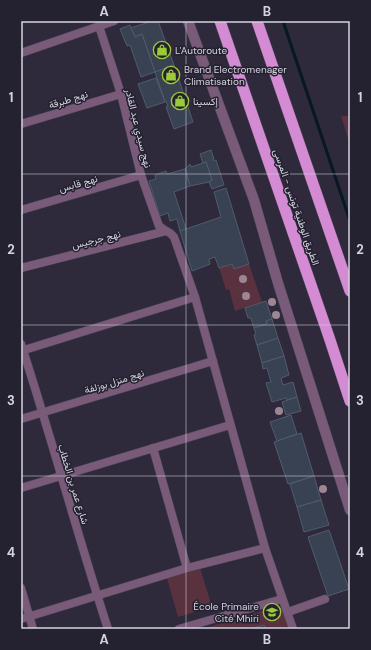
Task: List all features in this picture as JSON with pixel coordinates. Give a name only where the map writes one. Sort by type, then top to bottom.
[{"type":"highway","name":"الطريق الوطنية تونس - المرسى","points":[[220,21],[327,330],[350,401]]},
{"type":"highway","points":[[257,21],[350,291]]},
{"type":"street","points":[[21,53],[114,21]]},
{"type":"street","points":[[188,21],[254,200],[278,283],[350,510]]},
{"type":"street","name":"نهج سيدي عبد القادر","points":[[99,26],[121,94],[140,175],[160,226],[166,231]]},
{"type":"street","name":"نهج طبرقة","points":[[21,124],[121,94]]},
{"type":"street","name":"نهج قابس","points":[[21,210],[140,175]]},
{"type":"street","points":[[166,231],[174,237],[195,297],[265,548],[293,629]]},
{"type":"street","name":"نهج جرجيس","points":[[21,268],[166,231]]},
{"type":"street","points":[[22,348],[195,297]]},
{"type":"street","name":"شارع عمر بن الخطاب","points":[[22,348],[108,629]]},
{"type":"street","name":"نهج منزل بوزلفة","points":[[21,420],[213,361]]},
{"type":"street","points":[[21,488],[230,426]]},
{"type":"street","points":[[153,448],[187,568]]},
{"type":"street","points":[[21,620],[187,568],[265,548]]},
{"type":"street","points":[[21,588],[33,629]]},
{"type":"street","points":[[178,629],[282,598]]},
{"type":"street","points":[[288,612],[325,598]]},
{"type":"shaded area","points":[[341,116],[350,116],[350,144]]},
{"type":"shaded area","points":[[232,264],[234,269],[249,264],[262,302],[235,311],[229,289],[226,290],[219,268]]},
{"type":"shaded area","points":[[200,568],[212,607],[178,617],[167,578]]},
{"type":"shaded area","name":"École Primaire Cité Mhiri","points":[[282,605],[289,629],[202,629]]},
{"type":"building","points":[[152,21],[158,21],[174,65],[155,72],[142,34],[135,37],[131,28]]},
{"type":"building","points":[[130,25],[135,37],[142,34],[155,72],[141,77],[130,45],[127,46],[120,29]]},
{"type":"building","points":[[174,65],[193,122],[174,129],[166,107],[168,107],[166,101],[165,102],[155,72]]},
{"type":"building","points":[[156,78],[165,102],[147,108],[138,84]]},
{"type":"building","points":[[211,150],[213,159],[214,161],[216,160],[224,185],[212,189],[209,182],[212,180],[206,162],[203,163],[200,154]]},
{"type":"building","points":[[206,162],[212,180],[190,186],[185,169],[190,164],[191,167]]},
{"type":"building","points":[[185,169],[190,186],[174,192],[186,229],[180,231],[177,219],[170,221],[168,213],[160,216],[149,181],[156,179],[155,175],[166,171],[167,174]]},
{"type":"building","points":[[226,188],[249,264],[234,269],[232,264],[219,268],[215,257],[209,259],[210,264],[192,271],[180,231],[221,217],[214,192]]},
{"type":"building","points":[[266,301],[272,319],[266,321],[267,324],[254,328],[251,318],[248,318],[245,308]]},
{"type":"building","points":[[272,319],[278,338],[257,345],[254,335],[256,334],[254,328],[267,324],[266,321]]},
{"type":"building","points":[[278,338],[284,356],[262,363],[257,345]]},
{"type":"building","points":[[284,356],[289,375],[281,378],[283,385],[293,382],[297,397],[272,402],[266,383],[271,382],[267,368],[263,369],[262,363]]},
{"type":"building","points":[[297,397],[301,411],[286,415],[282,402]]},
{"type":"building","points":[[291,415],[297,434],[277,441],[270,422]]},
{"type":"building","points":[[301,433],[314,476],[288,484],[274,442]]},
{"type":"building","points":[[314,476],[321,500],[297,507],[290,484]]},
{"type":"building","points":[[321,500],[329,525],[304,532],[297,507]]},
{"type":"building","points":[[329,530],[349,589],[328,596],[308,537]]},
{"type":"building","points":[[264,625],[266,629],[253,628]]},
{"type":"waterway","points":[[283,21],[350,221]]},
{"type":"place","name":"L'Autoroute","points":[[162,50]]},
{"type":"place","name":"Brand Electromenager Climatisation","points":[[171,75]]},
{"type":"place","name":"إكسينا","points":[[180,101]]},
{"type":"place","name":"École Primaire Cité Mhiri","points":[[272,612]]}]
